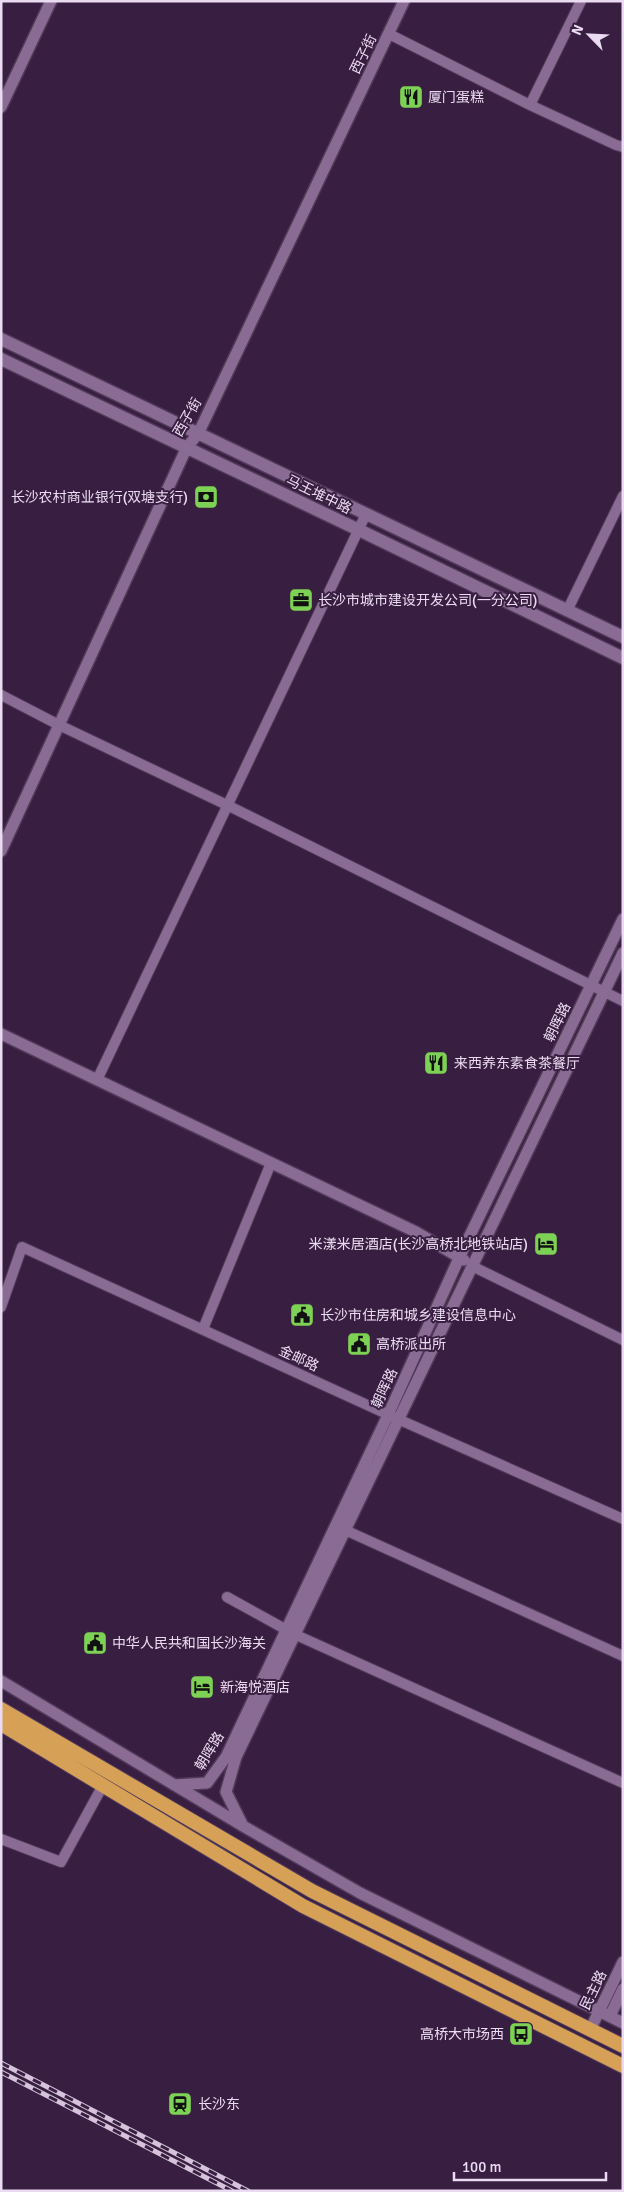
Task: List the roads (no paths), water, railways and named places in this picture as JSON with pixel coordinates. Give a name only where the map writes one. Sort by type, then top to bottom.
[{"type":"highway","points":[[1,1709],[312,1891],[623,2046]]},
{"type":"highway","points":[[1,1724],[102,1787],[303,1906],[623,2066]]},
{"type":"main road","name":"马王堆中路","points":[[1,340],[623,637]]},
{"type":"main road","name":"马王堆中路","points":[[1,359],[623,658]]},
{"type":"street","points":[[1,107],[51,1]]},
{"type":"street","name":"西子街","points":[[1,851],[187,447],[198,434],[404,1]]},
{"type":"street","points":[[530,105],[581,1]]},
{"type":"street","points":[[389,34],[530,105],[623,147]]},
{"type":"street","points":[[567,611],[623,496]]},
{"type":"street","points":[[97,1080],[230,806],[366,514]]},
{"type":"street","points":[[1,695],[623,1001]]},
{"type":"street","name":"朝晖路","points":[[243,1826],[226,1792],[236,1758],[290,1631],[460,1256],[623,919]]},
{"type":"street","name":"朝晖路","points":[[174,1785],[207,1783],[226,1757],[290,1631],[345,1530],[400,1420],[623,953]]},
{"type":"street","points":[[1,1034],[416,1232],[460,1256],[474,1267],[623,1340]]},
{"type":"street","points":[[203,1329],[271,1163]]},
{"type":"street","name":"金邮路","points":[[1,1307],[22,1247],[388,1415],[623,1519]]},
{"type":"street","points":[[345,1530],[623,1656]]},
{"type":"street","points":[[227,1597],[290,1631],[623,1783]]},
{"type":"street","points":[[1,1682],[243,1826],[360,1893],[623,2023]]},
{"type":"street","points":[[1,1839],[61,1862],[102,1787]]},
{"type":"street","name":"民主路","points":[[605,2014],[623,1962]]},
{"type":"street","name":"民主路","points":[[590,2030],[605,2014],[623,1989]]},
{"type":"railway","points":[[1,2063],[248,2191]]},
{"type":"railway","points":[[1,2072],[232,2191]]},
{"type":"place","name":"厦门蛋糕","points":[[411,97]]},
{"type":"place","name":"长沙农村商业银行(双塘支行)","points":[[206,497]]},
{"type":"place","name":"长沙市城市建设开发公司(一分公司)","points":[[301,600]]},
{"type":"place","name":"来西养东素食茶餐厅","points":[[436,1063]]},
{"type":"place","name":"米漾米居酒店(长沙高桥北地铁站店)","points":[[546,1244]]},
{"type":"place","name":"长沙市住房和城乡建设信息中心","points":[[302,1315]]},
{"type":"place","name":"高桥派出所","points":[[359,1344]]},
{"type":"place","name":"中华人民共和国长沙海关","points":[[95,1643]]},
{"type":"place","name":"新海悦酒店","points":[[202,1687]]},
{"type":"place","name":"高桥大市场西","points":[[521,2034]]},
{"type":"place","name":"长沙东","points":[[180,2104]]}]
